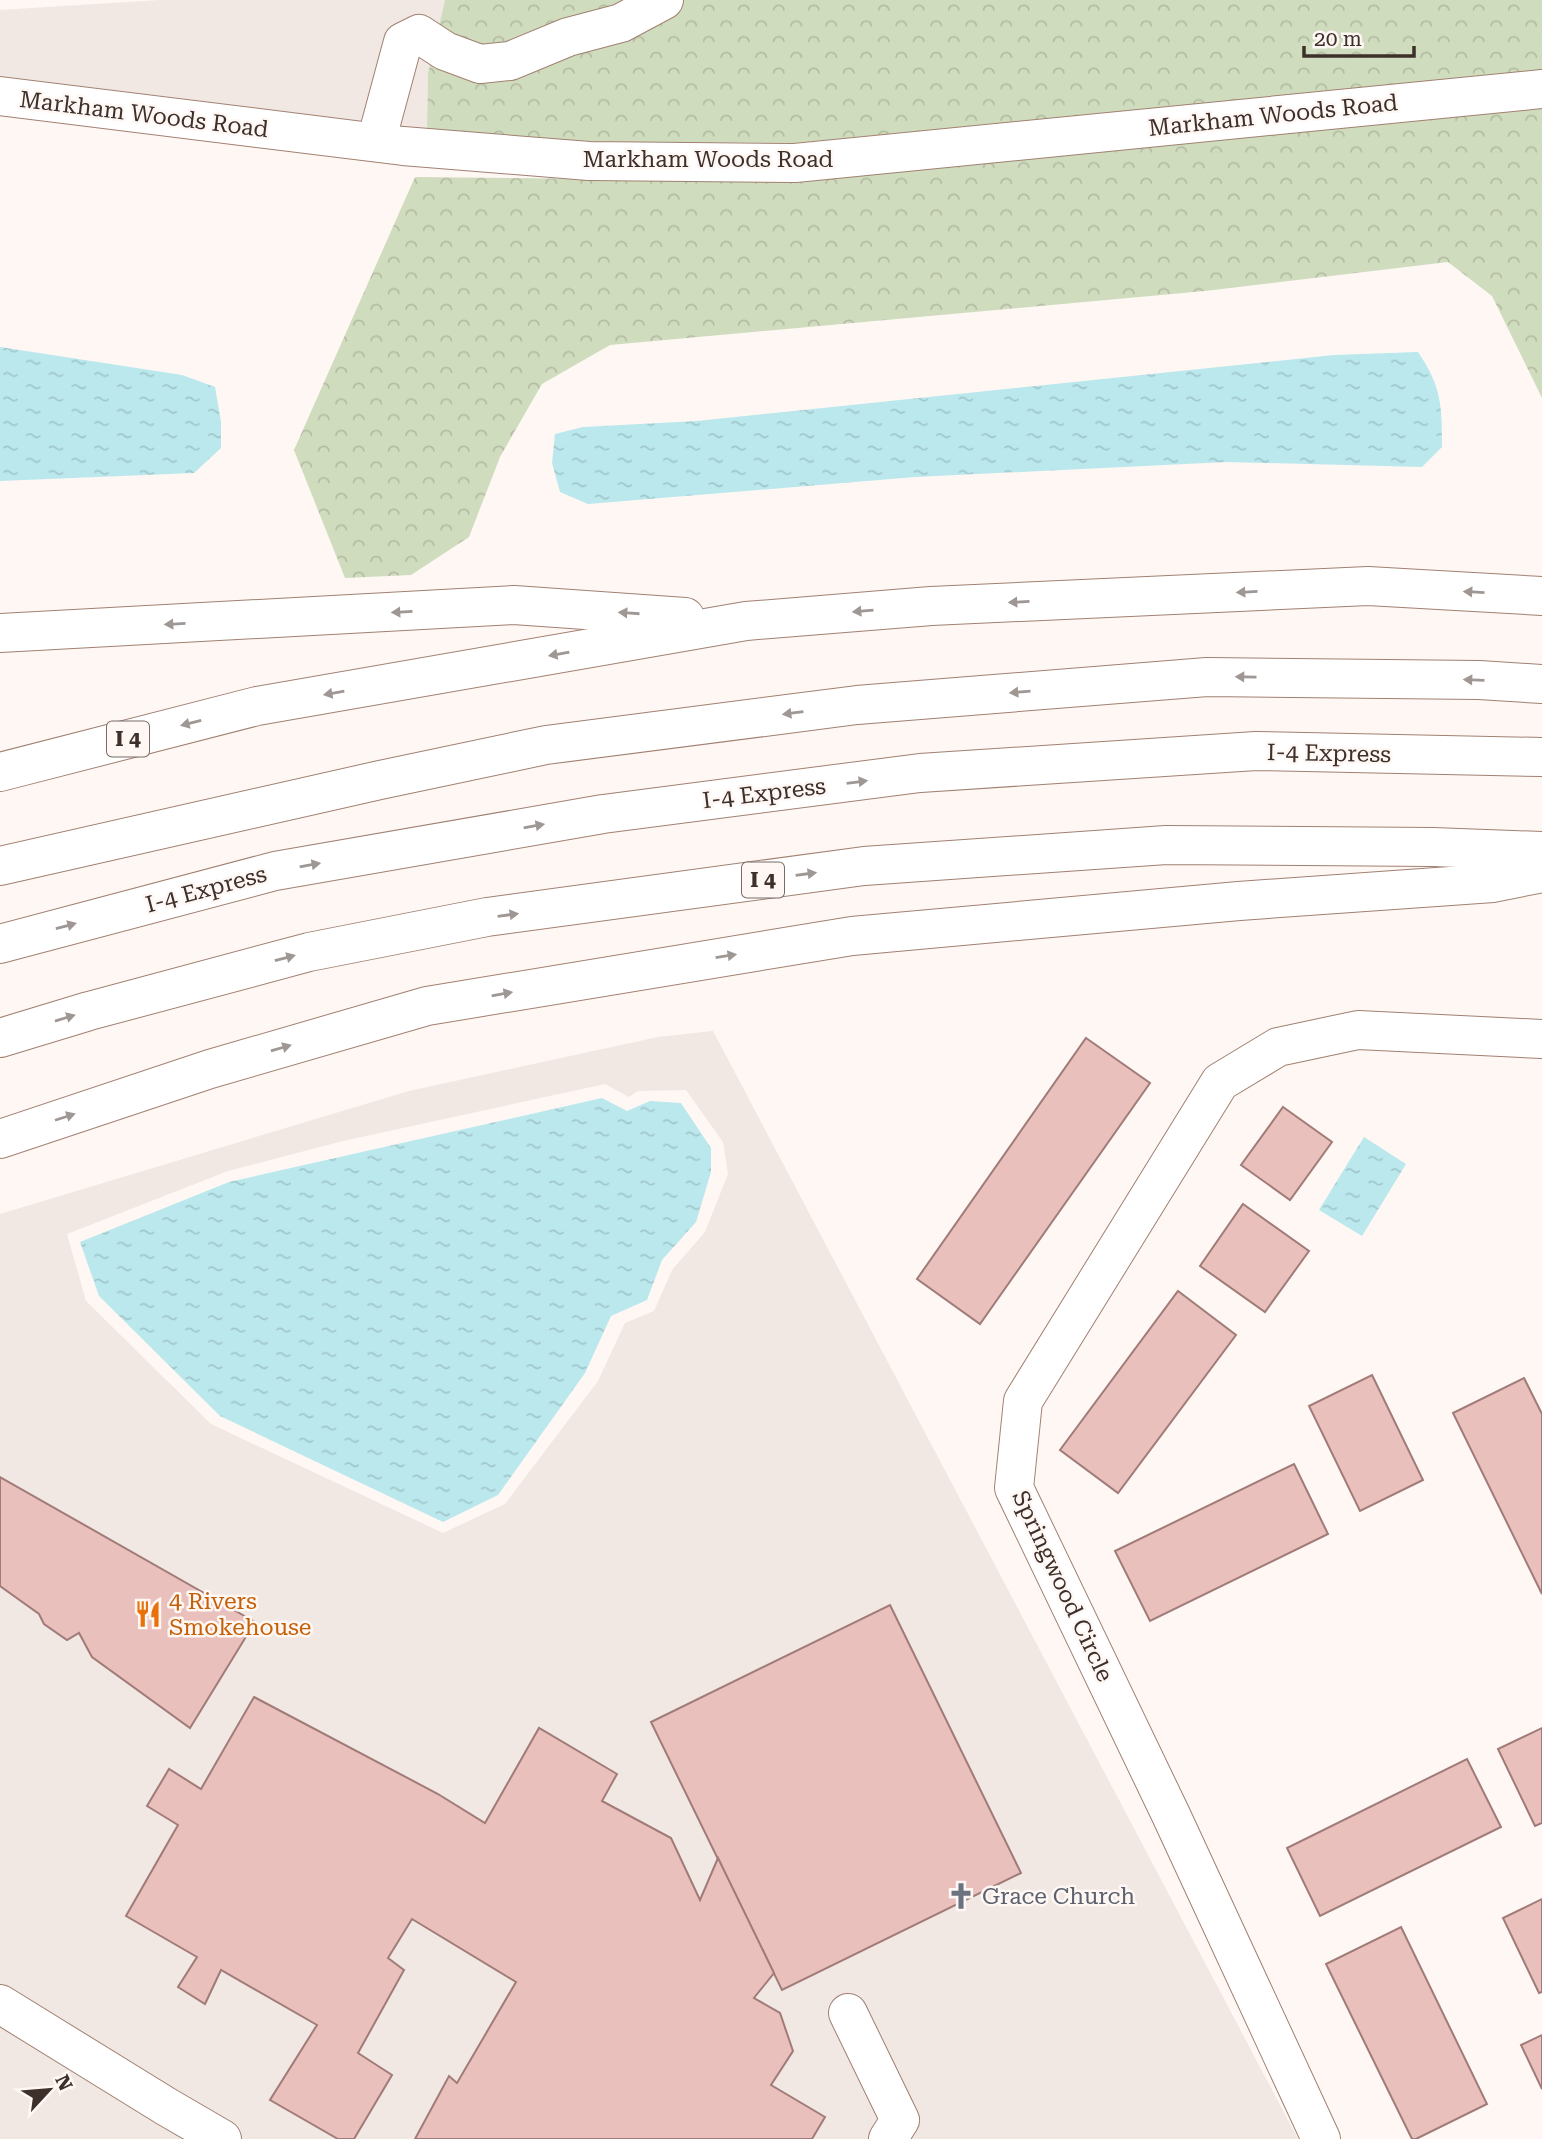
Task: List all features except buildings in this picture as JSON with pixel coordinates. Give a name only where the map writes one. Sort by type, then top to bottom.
[{"type":"main road","points":[[376,142],[402,42],[419,34],[445,51],[480,64],[510,61],[568,37],[621,23],[664,0]]},
{"type":"main road","name":"Markham Woods Road","points":[[0,96],[376,142],[589,161],[795,163],[1542,89]]},
{"type":"main road","name":"I 4","points":[[0,772],[257,706],[746,621],[931,606],[1368,586],[1542,596]]},
{"type":"main road","points":[[0,633],[514,605],[746,621]]},
{"type":"main road","points":[[0,866],[546,745],[857,705],[1207,677],[1479,680],[1542,684]]},
{"type":"main road","name":"I-4 Express","points":[[0,944],[275,871],[603,814],[920,773],[1256,751],[1542,757]]},
{"type":"main road","name":"I 4","points":[[0,1038],[89,1011],[309,952],[487,917],[864,866],[1166,845],[1433,847],[1542,851]]},
{"type":"main road","points":[[0,1139],[210,1069],[427,1006],[852,936],[1239,901],[1493,883],[1542,873]]},
{"type":"main road","name":"Springwood Circle","points":[[1321,2139],[1171,1815],[1013,1488],[1023,1401],[1220,1082],[1278,1047],[1357,1030],[1542,1038]]},
{"type":"main road","points":[[0,2004],[222,2139]]},
{"type":"main road","points":[[848,2012],[899,2133]]},
{"type":"shaded area","points":[[160,0],[445,0],[428,73],[427,129],[0,76],[0,10]]},
{"type":"shaded area","points":[[713,1031],[1298,2139],[0,2139],[0,1214],[409,1091],[658,1037]],"holes":[[[605,1084],[629,1097],[638,1091],[686,1090],[723,1142],[728,1174],[705,1232],[672,1270],[654,1311],[625,1323],[598,1381],[505,1504],[443,1533],[211,1424],[86,1301],[67,1234],[228,1171],[343,1141]]]},
{"type":"green space","points":[[445,0],[1542,0],[1542,70],[796,143],[592,142],[427,129],[428,73]]},
{"type":"green space","points":[[1542,108],[1542,398],[1492,296],[1448,262],[1205,291],[610,345],[542,384],[500,457],[469,537],[411,575],[345,578],[294,450],[415,177],[796,181]]},
{"type":"water","points":[[0,347],[182,375],[215,387],[221,422],[221,448],[194,473],[0,481]]},
{"type":"water","points":[[1418,352],[1436,387],[1442,420],[1442,447],[1422,467],[1226,462],[915,477],[588,504],[560,492],[552,463],[555,434],[583,427],[697,421],[1334,355]]},
{"type":"water","points":[[602,1098],[627,1111],[650,1101],[681,1103],[711,1148],[711,1172],[696,1222],[662,1260],[647,1300],[611,1316],[585,1373],[498,1495],[443,1522],[220,1416],[99,1296],[80,1242],[229,1182]]},
{"type":"water","points":[[1364,1137],[1406,1164],[1362,1236],[1319,1210]]},
{"type":"place","name":"4 Rivers Smokehouse","points":[[148,1614]]},
{"type":"place","name":"Grace Church","points":[[961,1896]]}]
